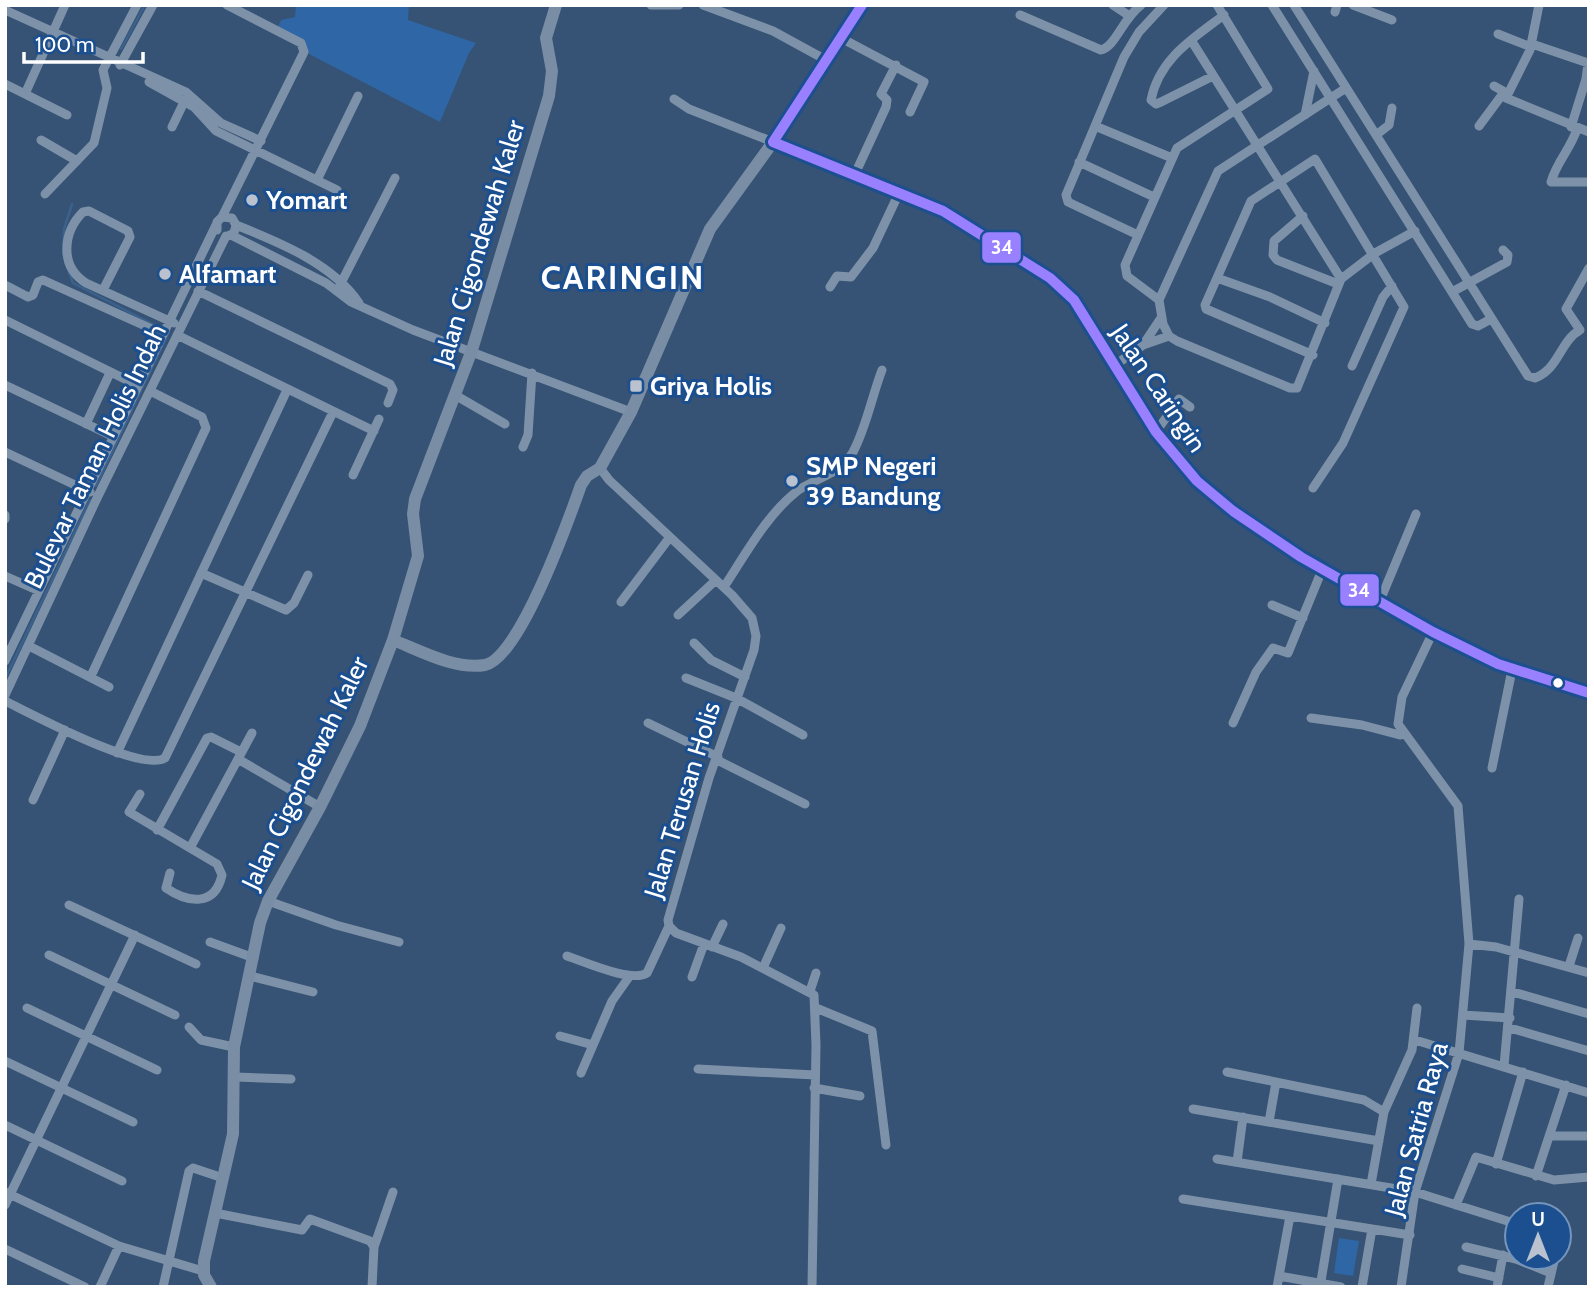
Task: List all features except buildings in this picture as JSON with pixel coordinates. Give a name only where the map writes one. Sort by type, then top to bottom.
[{"type":"main road","name":"Jalan Cigondewah Kaler","points":[[204,1271],[233,1134],[236,1077],[234,1047],[260,923],[268,901],[320,807],[367,711],[393,640],[418,556],[413,514],[415,499],[472,350],[549,96],[552,71],[546,38],[556,5]]},
{"type":"main road","points":[[393,640],[460,663],[484,665],[502,657],[553,561],[581,485],[587,476],[600,468],[631,412],[710,229],[772,142],[862,5]]},
{"type":"main road","name":"Jalan Caringin","points":[[772,142],[946,212],[1050,278],[1068,294],[1156,432],[1197,481],[1219,500],[1322,570],[1433,632],[1512,670],[1589,693]]},
{"type":"main road","points":[[204,1271],[211,1287]]},
{"type":"street","points":[[25,94],[65,5]]},
{"type":"street","points":[[116,63],[137,5]]},
{"type":"street","points":[[45,194],[94,143],[107,88],[103,70],[116,63],[153,5]]},
{"type":"street","points":[[227,5],[304,47],[297,70],[216,225],[217,231],[340,286]]},
{"type":"street","points":[[651,5],[679,5]]},
{"type":"street","points":[[703,5],[773,31],[826,61]]},
{"type":"street","points":[[1113,5],[1128,15]]},
{"type":"street","points":[[1020,15],[1101,50],[1110,47],[1128,15],[1141,5]]},
{"type":"street","points":[[1138,235],[1066,200],[1066,192],[1129,47],[1149,19],[1164,5]]},
{"type":"street","points":[[1159,300],[1125,272],[1172,158],[1180,145],[1264,93],[1268,87],[1217,5]]},
{"type":"street","points":[[1272,5],[1473,325],[1478,326],[1491,319]]},
{"type":"street","points":[[1294,5],[1471,283],[1506,346],[1532,378],[1552,368],[1570,338],[1584,330],[1566,309],[1589,268]]},
{"type":"street","points":[[1353,5],[1392,19]]},
{"type":"street","points":[[1479,126],[1504,97],[1531,46],[1539,5]]},
{"type":"street","points":[[5,10],[116,63],[185,100],[216,131],[337,190]]},
{"type":"street","points":[[1213,76],[1161,102],[1151,100],[1165,65],[1174,53],[1224,15]]},
{"type":"street","points":[[1498,34],[1588,63],[1588,80],[1569,150],[1558,160],[1551,182],[1589,182]]},
{"type":"street","points":[[841,38],[924,82],[909,112]]},
{"type":"street","points":[[1191,40],[1236,108],[1256,144],[1282,180],[1340,282]]},
{"type":"street","points":[[116,63],[186,92],[221,123],[261,141]]},
{"type":"street","points":[[855,174],[886,107],[887,100],[881,94],[896,65]]},
{"type":"street","points":[[1305,115],[1314,71]]},
{"type":"street","points":[[5,84],[67,115]]},
{"type":"street","points":[[1494,86],[1503,90],[1504,97]]},
{"type":"street","points":[[1346,88],[1256,144],[1216,174],[1159,300],[1161,318],[1169,336],[1197,352],[1294,389],[1299,387],[1340,282],[1375,253],[1415,231]]},
{"type":"street","points":[[317,180],[358,96]]},
{"type":"street","points":[[1504,97],[1589,132]]},
{"type":"street","points":[[674,99],[689,108],[772,142]]},
{"type":"street","points":[[172,127],[185,100]]},
{"type":"street","points":[[1376,135],[1389,125],[1392,108]]},
{"type":"street","points":[[1095,125],[1172,158]]},
{"type":"street","points":[[41,140],[77,161]]},
{"type":"street","points":[[1313,355],[1206,309],[1250,203],[1313,159],[1318,161],[1403,304],[1403,310],[1343,443],[1313,488]]},
{"type":"street","points":[[1079,162],[1154,197]]},
{"type":"street","points":[[340,286],[395,178]]},
{"type":"street","points":[[830,287],[837,276],[851,277],[867,257],[899,193]]},
{"type":"street","points":[[103,290],[130,237],[128,232],[89,211],[83,212],[75,220],[66,238],[66,247],[78,278],[175,326],[287,390],[374,431]]},
{"type":"street","points":[[1303,216],[1274,242],[1273,255],[1278,260],[1340,282]]},
{"type":"street","points":[[222,217],[232,218],[236,225],[323,268],[360,305],[414,330],[631,412]]},
{"type":"street","name":"Bulevar Taman Holis Indah","points":[[5,695],[149,391],[216,225]]},
{"type":"street","points":[[228,236],[236,225]]},
{"type":"street","name":"Bulevar Taman Holis Indah","points":[[5,661],[163,334],[175,326],[228,236]]},
{"type":"street","points":[[1452,292],[1507,262],[1508,255],[1503,250]]},
{"type":"street","points":[[1217,278],[1270,297],[1325,323]]},
{"type":"street","points":[[5,285],[28,298],[33,295],[38,282],[43,280],[163,334]]},
{"type":"street","points":[[1352,366],[1383,297],[1392,286]]},
{"type":"street","points":[[198,291],[390,384],[393,390],[388,403]]},
{"type":"street","points":[[1143,345],[1161,318]]},
{"type":"street","points":[[5,320],[137,385]]},
{"type":"street","points":[[1114,366],[1143,345],[1169,336]]},
{"type":"street","points":[[724,587],[783,505],[802,488],[822,480],[853,452],[881,370]]},
{"type":"street","points":[[86,424],[110,373]]},
{"type":"street","points":[[523,447],[528,435],[532,373]]},
{"type":"street","points":[[5,385],[112,436]]},
{"type":"street","points":[[117,753],[287,390]]},
{"type":"street","points":[[91,676],[206,428],[202,416],[149,391]]},
{"type":"street","points":[[455,395],[505,424]]},
{"type":"street","points":[[1156,432],[1179,399],[1189,407]]},
{"type":"street","points":[[5,701],[117,753],[150,761],[164,758],[333,412]]},
{"type":"street","points":[[353,475],[379,418]]},
{"type":"street","points":[[5,452],[98,496]]},
{"type":"street","name":"Jalan Terusan Holis","points":[[600,468],[609,480],[724,587],[747,611],[756,628],[754,650],[668,910],[668,926],[676,933],[810,990]]},
{"type":"street","points":[[1380,603],[1416,514]]},
{"type":"street","points":[[621,602],[670,537]]},
{"type":"street","points":[[1233,723],[1258,669],[1273,648],[1289,653],[1322,570]]},
{"type":"street","points":[[201,573],[286,610],[294,603],[308,575]]},
{"type":"street","points":[[5,576],[39,591]]},
{"type":"street","points":[[678,615],[716,580]]},
{"type":"street","points":[[1272,605],[1303,618]]},
{"type":"street","name":"Jalan Satria Raya","points":[[1401,1287],[1415,1192],[1459,1053],[1469,944],[1460,812],[1452,795],[1398,724],[1402,697],[1433,632]]},
{"type":"street","points":[[694,643],[711,660],[745,677]]},
{"type":"street","points":[[29,646],[109,687]]},
{"type":"street","points":[[1492,768],[1512,670]]},
{"type":"street","points":[[686,678],[736,698],[803,734]]},
{"type":"street","points":[[1311,718],[1362,725],[1400,735]]},
{"type":"street","points":[[648,723],[805,804]]},
{"type":"street","points":[[33,800],[65,730]]},
{"type":"street","points":[[190,848],[252,733]]},
{"type":"street","points":[[157,830],[207,738],[211,737],[320,807]]},
{"type":"street","points":[[140,794],[128,811],[221,869],[222,880],[214,894],[205,901],[197,901],[169,891],[165,885],[170,873]]},
{"type":"street","points":[[1504,1066],[1513,992],[1519,899]]},
{"type":"street","points":[[268,901],[335,925],[399,942]]},
{"type":"street","points":[[69,905],[196,964]]},
{"type":"street","points":[[692,977],[723,924]]},
{"type":"street","points":[[567,956],[629,977],[647,973],[668,926]]},
{"type":"street","points":[[763,968],[781,928]]},
{"type":"street","points":[[5,1205],[8,1193],[37,1139],[135,935]]},
{"type":"street","points":[[1569,966],[1578,938]]},
{"type":"street","points":[[210,942],[254,958]]},
{"type":"street","points":[[1469,944],[1515,952],[1589,973]]},
{"type":"street","points":[[49,955],[174,1015]]},
{"type":"street","points":[[812,1287],[816,1008],[810,990],[816,972]]},
{"type":"street","points":[[250,976],[313,992]]},
{"type":"street","points":[[581,1073],[612,1001],[629,977]]},
{"type":"street","points":[[1513,992],[1589,1014]]},
{"type":"street","points":[[27,1008],[157,1070]]},
{"type":"street","points":[[816,1008],[872,1031],[886,1145]]},
{"type":"street","points":[[1371,1184],[1384,1111],[1415,1040],[1418,1008]]},
{"type":"street","points":[[1463,1015],[1510,1023],[1589,1051]]},
{"type":"street","points":[[189,1027],[201,1040],[234,1047]]},
{"type":"street","points":[[560,1035],[593,1045]]},
{"type":"street","points":[[1415,1040],[1589,1093]]},
{"type":"street","points":[[5,1060],[133,1122]]},
{"type":"street","points":[[698,1069],[815,1075]]},
{"type":"street","points":[[1227,1072],[1364,1100],[1384,1111]]},
{"type":"street","points":[[1496,1164],[1523,1072]]},
{"type":"street","points":[[236,1077],[291,1079]]},
{"type":"street","points":[[1269,1122],[1276,1082]]},
{"type":"street","points":[[1536,1176],[1566,1085]]},
{"type":"street","points":[[814,1088],[860,1096]]},
{"type":"street","points":[[1193,1109],[1378,1141]]},
{"type":"street","points":[[1237,1162],[1243,1117]]},
{"type":"street","points":[[5,1125],[122,1181]]},
{"type":"street","points":[[1549,1136],[1589,1136]]},
{"type":"street","points":[[1217,1159],[1415,1192],[1503,1220]]},
{"type":"street","points":[[1456,1205],[1474,1159],[1554,1180],[1589,1177]]},
{"type":"street","points":[[163,1287],[189,1171],[194,1168],[223,1178]]},
{"type":"street","points":[[1320,1285],[1338,1179]]},
{"type":"street","points":[[372,1287],[374,1247],[393,1192]]},
{"type":"street","points":[[8,1193],[119,1246],[204,1271]]},
{"type":"street","points":[[1183,1199],[1410,1235]]},
{"type":"street","points":[[215,1213],[302,1230],[310,1219],[370,1241],[374,1247]]},
{"type":"street","points":[[1290,1216],[1278,1282],[1342,1287]]},
{"type":"street","points":[[1362,1287],[1371,1229]]},
{"type":"street","points":[[100,1287],[119,1246]]},
{"type":"street","points":[[1462,1269],[1498,1283],[1503,1255],[1465,1247]]},
{"type":"street","points":[[5,1248],[85,1287]]},
{"type":"street","points":[[1545,1271],[1550,1273],[1548,1287]]},
{"type":"shaded area","points":[[296,5],[409,5],[408,20],[476,43],[469,53],[440,122],[309,54],[302,40],[278,27],[281,20],[295,17]]},
{"type":"shaded area","points":[[1339,1238],[1359,1241],[1353,1276],[1334,1273]]},
{"type":"waterway","points":[[121,49],[145,5]]},
{"type":"waterway","points":[[63,255],[64,229],[72,204]]},
{"type":"waterway","points":[[65,262],[73,283],[160,328]]},
{"type":"waterway","points":[[96,486],[169,332]]},
{"type":"waterway","points":[[5,679],[90,500]]},
{"type":"transit line","name":"34","points":[[773,142],[862,5]]},
{"type":"transit line","name":"34","points":[[773,142],[943,211],[1050,278],[1074,300],[1156,432],[1197,481],[1233,511],[1301,557],[1433,632],[1498,664],[1589,693]]},
{"type":"place","name":"Yomart","points":[[252,200]]},
{"type":"place","name":"Alfamart","points":[[165,274]]},
{"type":"place","name":"Griya Holis","points":[[636,386]]},
{"type":"place","name":"SMP Negeri 39 Bandung","points":[[792,481]]},
{"type":"district","name":"CARINGIN","points":[[623,277]]}]
